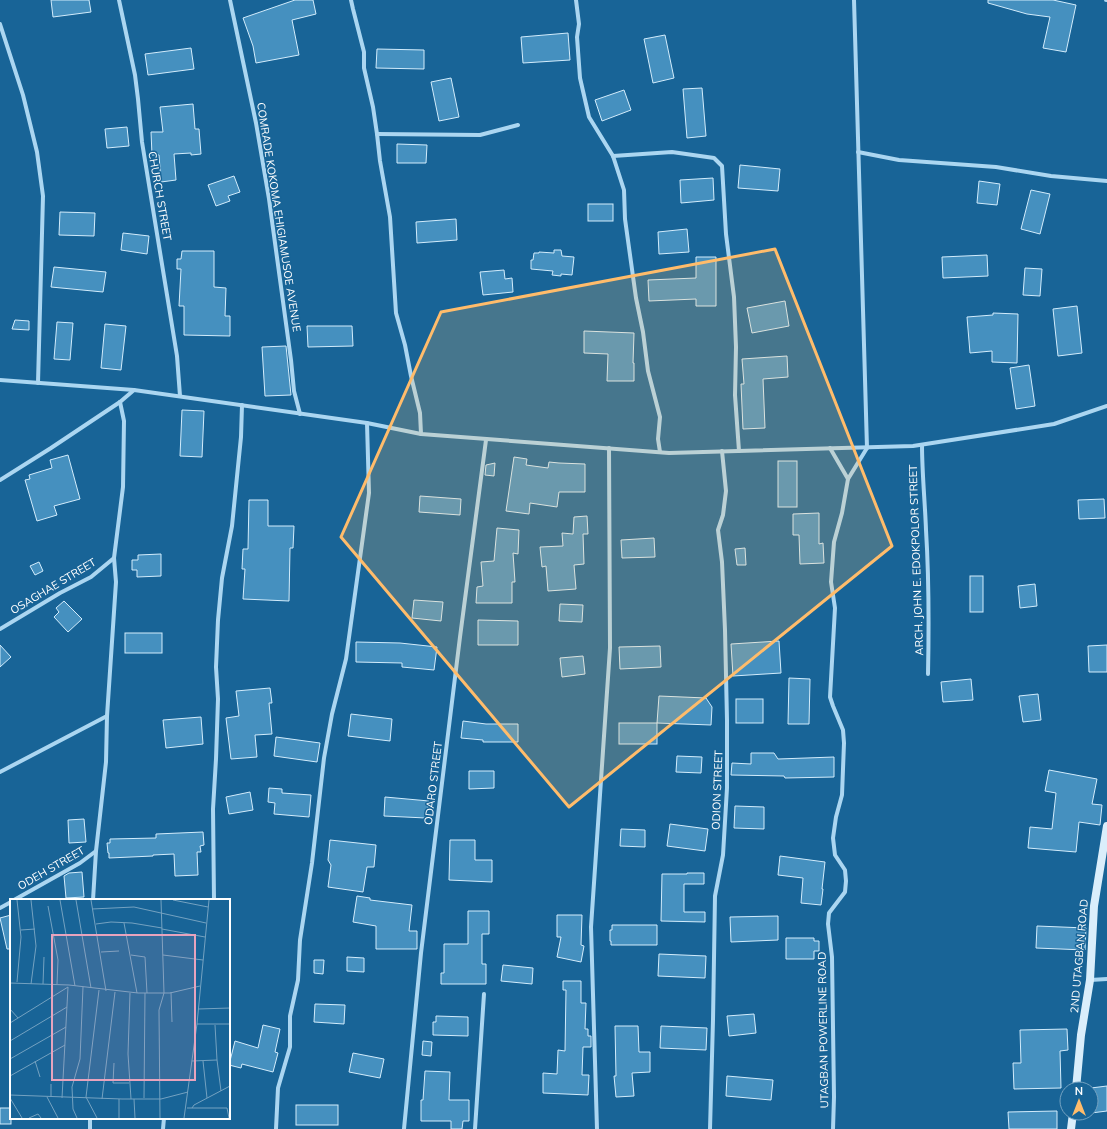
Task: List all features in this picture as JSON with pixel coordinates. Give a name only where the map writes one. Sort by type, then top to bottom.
[{"type":"street","name":"CHURCH STREET","points":[[119,0],[136,75],[142,142],[178,356],[180,396]]},
{"type":"street","name":"COMRADE KOKOMA EHIGIAMUSOE AVENUE","points":[[230,0],[258,131],[269,199],[294,391],[300,414]]},
{"type":"street","points":[[351,0],[352,9],[364,52],[364,68],[378,134],[380,161],[390,217],[396,313],[405,345],[420,414],[421,434]]},
{"type":"street","points":[[576,0],[579,24],[577,37],[579,71],[589,117],[613,156],[624,190],[625,219],[636,298],[643,332],[648,371],[660,417],[658,439],[660,452]]},
{"type":"street","points":[[854,0],[867,448]]},
{"type":"street","points":[[0,24],[25,102],[37,152],[44,196],[38,383]]},
{"type":"street","points":[[378,134],[480,135],[518,126]]},
{"type":"street","points":[[613,156],[672,152],[714,158],[722,166],[726,234],[734,297],[736,347],[735,395],[739,451]]},
{"type":"street","points":[[858,152],[899,160],[996,166],[1051,176],[1107,181]]},
{"type":"street","points":[[0,380],[134,390],[367,423],[421,434],[660,452],[913,446],[1054,424],[1107,406]]},
{"type":"street","points":[[0,480],[120,402],[134,390]]},
{"type":"street","points":[[93,899],[96,851],[106,762],[106,716],[116,582],[114,558],[123,487],[124,421],[120,402]]},
{"type":"street","points":[[214,899],[213,809],[218,707],[216,667],[218,620],[222,578],[232,526],[241,437],[242,405]]},
{"type":"street","points":[[276,1129],[278,1088],[290,1047],[290,1016],[298,980],[300,940],[312,863],[324,758],[332,714],[346,659],[369,493],[367,423]]},
{"type":"street","name":"ODARO STREET","points":[[404,1129],[421,953],[486,440]]},
{"type":"street","name":"ARCH. JOHN E. EDOKPOLOR STREET","points":[[922,444],[922,475],[926,530],[929,618],[928,674]]},
{"type":"street","points":[[597,1129],[591,927],[610,648],[609,448]]},
{"type":"street","points":[[830,448],[848,479]]},
{"type":"street","name":"UTAGBAN POWERLINE ROAD","points":[[833,1129],[834,1090],[832,957],[828,924],[829,913],[845,892],[846,881],[845,870],[835,855],[833,838],[842,795],[844,743],[843,730],[830,697],[835,608],[831,582],[834,542],[842,513],[848,479],[867,448]]},
{"type":"street","name":"ODION STREET","points":[[710,1129],[715,896],[723,855],[727,788],[725,630],[722,562],[718,530],[723,515],[726,491],[722,451]]},
{"type":"street","name":"OSAGHAE STREET","points":[[0,629],[91,576],[114,558]]},
{"type":"street","points":[[0,772],[106,716]]},
{"type":"street","name":"2ND UTAGBAN ROAD","points":[[1077,1081],[1090,980],[1094,906],[1107,826]]},
{"type":"street","name":"ODEH STREET","points":[[16,899],[80,863],[96,851]]},
{"type":"street","name":"ODEH STREET","points":[[0,908],[10,903]]},
{"type":"street","points":[[1090,980],[1107,979]]},
{"type":"street","points":[[475,1129],[484,994]]},
{"type":"highlighted area","points":[[775,249],[892,546],[569,807],[341,537],[441,312]]},
{"type":"building","points":[[51,0],[89,0],[91,12],[53,17]]},
{"type":"building","points":[[295,0],[313,0],[316,14],[292,20],[299,55],[256,63],[253,46],[243,18]]},
{"type":"building","points":[[988,0],[1053,0],[1076,5],[1066,52],[1043,48],[1050,17],[1027,14],[988,3]]},
{"type":"building","points":[[568,33],[570,60],[523,63],[521,37]]},
{"type":"building","points":[[665,35],[674,78],[653,83],[644,39]]},
{"type":"building","points":[[191,48],[194,69],[148,75],[145,54]]},
{"type":"building","points":[[377,49],[424,50],[424,69],[376,68]]},
{"type":"building","points":[[451,78],[459,117],[439,121],[431,82]]},
{"type":"building","points":[[702,88],[706,136],[687,138],[683,89]]},
{"type":"building","points":[[624,90],[631,110],[602,121],[595,100]]},
{"type":"building","points":[[193,104],[195,129],[199,129],[201,154],[174,154],[176,180],[161,182],[159,155],[152,155],[151,132],[163,132],[160,107]]},
{"type":"building","points":[[127,127],[129,146],[107,148],[105,129]]},
{"type":"building","points":[[397,144],[427,145],[426,163],[397,163]]},
{"type":"building","points":[[740,165],[780,169],[778,191],[738,188]]},
{"type":"building","points":[[234,176],[240,192],[228,196],[230,201],[216,206],[208,185]]},
{"type":"building","points":[[713,178],[714,200],[681,203],[680,180]]},
{"type":"building","points":[[979,181],[1000,184],[997,205],[977,203]]},
{"type":"building","points":[[1031,190],[1050,194],[1040,234],[1021,229]]},
{"type":"building","points":[[588,204],[613,204],[613,221],[588,221]]},
{"type":"building","points":[[60,212],[95,213],[94,236],[59,235]]},
{"type":"building","points":[[456,219],[457,240],[417,243],[416,222]]},
{"type":"building","points":[[687,229],[689,252],[659,254],[658,232]]},
{"type":"building","points":[[123,233],[149,236],[147,254],[121,250]]},
{"type":"building","points":[[554,250],[561,250],[562,256],[574,257],[572,275],[552,275],[553,271],[531,269],[531,260],[533,260],[534,253],[554,253]]},
{"type":"building","points":[[182,251],[214,251],[214,287],[226,288],[225,316],[230,316],[230,336],[184,335],[184,306],[179,306],[181,269],[177,269],[177,259],[181,259]]},
{"type":"building","points":[[987,255],[988,276],[943,278],[942,257]]},
{"type":"building","points":[[696,257],[716,257],[716,306],[696,306],[696,299],[649,301],[648,280],[696,278]]},
{"type":"building","points":[[54,267],[106,272],[103,292],[51,287]]},
{"type":"building","points":[[1025,268],[1042,269],[1040,296],[1023,295]]},
{"type":"building","points":[[504,270],[505,279],[512,278],[513,292],[483,295],[480,272]]},
{"type":"building","points":[[785,301],[789,326],[752,333],[747,308]]},
{"type":"building","points":[[1077,306],[1082,353],[1058,356],[1053,309]]},
{"type":"building","points":[[993,313],[1018,314],[1017,363],[992,362],[992,351],[970,353],[967,317],[993,315]]},
{"type":"building","points":[[15,320],[29,321],[29,330],[12,329]]},
{"type":"building","points":[[57,322],[73,323],[70,360],[54,359]]},
{"type":"building","points":[[105,324],[126,326],[121,370],[101,368]]},
{"type":"building","points":[[307,326],[352,326],[353,346],[308,347]]},
{"type":"building","points":[[584,331],[634,333],[634,381],[607,381],[608,354],[584,353]]},
{"type":"building","points":[[286,346],[291,395],[265,396],[262,347]]},
{"type":"building","points":[[787,356],[788,377],[763,379],[765,428],[743,429],[741,384],[744,384],[742,359]]},
{"type":"building","points":[[1029,365],[1035,406],[1016,409],[1010,368]]},
{"type":"building","points":[[182,410],[204,411],[202,457],[180,456]]},
{"type":"building","points":[[68,455],[80,499],[54,506],[57,515],[37,521],[25,480],[30,479],[29,475],[52,468],[50,460]]},
{"type":"building","points":[[514,457],[527,459],[526,465],[548,468],[549,462],[585,464],[585,492],[559,492],[557,507],[530,503],[529,514],[506,511]]},
{"type":"building","points":[[778,461],[797,461],[797,507],[778,507]]},
{"type":"building","points":[[495,463],[494,476],[485,475],[486,465]]},
{"type":"building","points":[[420,496],[461,499],[460,515],[419,512]]},
{"type":"building","points":[[1104,499],[1105,518],[1079,519],[1078,500]]},
{"type":"building","points":[[249,500],[268,500],[268,526],[294,526],[293,548],[290,548],[289,601],[243,599],[245,569],[242,569],[243,549],[248,549]]},
{"type":"building","points":[[819,513],[819,544],[823,543],[824,563],[800,564],[799,535],[793,535],[793,514]]},
{"type":"building","points":[[587,516],[588,534],[583,534],[584,564],[574,565],[576,589],[548,591],[546,566],[542,567],[540,547],[563,546],[562,533],[573,534],[574,517]]},
{"type":"building","points":[[497,528],[519,530],[518,554],[513,553],[515,582],[512,582],[512,603],[476,603],[477,587],[483,586],[481,562],[494,561]]},
{"type":"building","points":[[654,538],[655,557],[622,558],[621,540]]},
{"type":"building","points":[[745,548],[746,565],[737,565],[735,549]]},
{"type":"building","points":[[161,554],[161,576],[137,577],[137,570],[132,570],[132,560],[138,560],[138,555]]},
{"type":"building","points":[[39,562],[43,571],[35,575],[30,566]]},
{"type":"building","points":[[970,576],[983,576],[983,612],[970,612]]},
{"type":"building","points":[[1035,584],[1037,606],[1020,608],[1018,586]]},
{"type":"building","points":[[414,600],[443,602],[441,621],[412,618]]},
{"type":"building","points":[[64,601],[82,619],[68,632],[54,617],[59,612],[56,608]]},
{"type":"building","points":[[560,604],[583,605],[582,622],[559,621]]},
{"type":"building","points":[[478,620],[518,621],[518,645],[478,645]]},
{"type":"building","points":[[125,633],[162,633],[162,653],[125,653]]},
{"type":"building","points":[[779,641],[781,673],[733,676],[731,644]]},
{"type":"building","points":[[356,642],[400,643],[437,647],[434,670],[402,667],[402,663],[356,662]]},
{"type":"building","points":[[0,645],[11,657],[0,667]]},
{"type":"building","points":[[1107,645],[1107,672],[1089,672],[1088,646]]},
{"type":"building","points":[[660,646],[661,667],[620,669],[619,647]]},
{"type":"building","points":[[583,656],[585,674],[562,677],[560,658]]},
{"type":"building","points":[[789,678],[810,679],[809,724],[788,724]]},
{"type":"building","points":[[971,679],[973,700],[943,702],[941,682]]},
{"type":"building","points":[[270,688],[272,703],[269,703],[272,734],[255,735],[257,757],[231,759],[226,718],[239,716],[236,691]]},
{"type":"building","points":[[1038,694],[1041,720],[1023,722],[1019,696]]},
{"type":"building","points":[[659,696],[706,698],[712,707],[711,725],[657,723]]},
{"type":"building","points":[[736,699],[763,699],[763,723],[736,723]]},
{"type":"building","points":[[351,714],[392,719],[390,741],[348,736]]},
{"type":"building","points":[[201,717],[203,744],[166,748],[163,720]]},
{"type":"building","points":[[463,721],[486,724],[518,724],[518,742],[483,742],[483,740],[461,738]]},
{"type":"building","points":[[619,723],[657,723],[657,744],[619,744]]},
{"type":"building","points":[[276,737],[320,743],[317,762],[274,756]]},
{"type":"building","points":[[751,753],[774,753],[778,759],[834,757],[834,777],[785,778],[784,776],[731,775],[732,763],[751,764]]},
{"type":"building","points":[[677,756],[702,757],[701,773],[676,772]]},
{"type":"building","points":[[1049,770],[1097,779],[1092,804],[1102,805],[1100,825],[1079,822],[1076,852],[1028,848],[1030,827],[1052,829],[1056,793],[1045,791]]},
{"type":"building","points":[[469,771],[494,771],[494,788],[469,789]]},
{"type":"building","points":[[269,788],[282,789],[282,793],[311,795],[309,817],[274,814],[275,803],[268,802]]},
{"type":"building","points":[[250,792],[253,810],[229,814],[226,797]]},
{"type":"building","points":[[385,797],[429,801],[426,818],[384,816]]},
{"type":"building","points":[[735,806],[764,807],[764,829],[734,828]]},
{"type":"building","points":[[84,819],[86,842],[69,843],[68,820]]},
{"type":"building","points":[[670,824],[708,829],[705,851],[667,846]]},
{"type":"building","points":[[621,829],[645,830],[645,847],[620,846]]},
{"type":"building","points":[[203,832],[204,845],[200,846],[201,852],[197,852],[198,875],[175,876],[174,854],[109,858],[107,843],[110,843],[110,839],[156,838],[156,834]]},
{"type":"building","points":[[330,840],[376,845],[374,867],[367,867],[363,892],[328,887],[331,865],[328,860]]},
{"type":"building","points":[[450,840],[475,840],[475,860],[492,860],[492,882],[449,880]]},
{"type":"building","points":[[780,856],[825,862],[821,905],[801,903],[803,878],[778,875]]},
{"type":"building","points":[[82,872],[84,897],[66,898],[64,876],[69,873]]},
{"type":"building","points":[[704,873],[704,884],[684,884],[684,912],[705,912],[705,922],[661,921],[662,874]]},
{"type":"building","points":[[357,896],[370,898],[370,900],[412,905],[409,931],[417,931],[417,949],[376,949],[376,926],[353,922]]},
{"type":"building","points":[[468,911],[489,911],[489,934],[482,934],[482,964],[486,964],[486,984],[441,984],[441,973],[444,973],[444,944],[468,944]]},
{"type":"building","points":[[10,915],[10,949],[7,949],[0,918]]},
{"type":"building","points":[[557,915],[582,915],[581,945],[584,946],[581,962],[557,957],[561,937],[557,937]]},
{"type":"building","points":[[778,916],[778,940],[731,942],[730,917]]},
{"type":"building","points":[[612,925],[657,925],[657,945],[611,945],[610,930],[612,930]]},
{"type":"building","points":[[1037,926],[1086,928],[1085,950],[1036,948]]},
{"type":"building","points":[[786,938],[814,938],[814,941],[819,941],[819,951],[814,951],[814,959],[786,959]]},
{"type":"building","points":[[659,954],[706,956],[705,978],[658,976]]},
{"type":"building","points":[[347,957],[364,958],[364,972],[347,971]]},
{"type":"building","points":[[314,960],[324,960],[323,974],[314,973]]},
{"type":"building","points":[[503,965],[533,968],[532,984],[501,981]]},
{"type":"building","points":[[563,981],[581,981],[581,1003],[586,1003],[585,1029],[588,1029],[588,1036],[591,1036],[591,1047],[583,1047],[582,1075],[589,1075],[588,1095],[543,1093],[543,1073],[557,1074],[558,1050],[565,1051],[566,990],[563,990]]},
{"type":"building","points":[[315,1004],[345,1005],[344,1024],[314,1022]]},
{"type":"building","points":[[754,1014],[756,1033],[729,1036],[727,1016]]},
{"type":"building","points":[[436,1016],[468,1017],[468,1036],[433,1035],[433,1022],[436,1022]]},
{"type":"building","points":[[263,1025],[280,1029],[275,1052],[278,1053],[273,1072],[242,1064],[241,1068],[230,1065],[235,1041],[258,1048]]},
{"type":"building","points":[[615,1026],[638,1026],[639,1052],[650,1052],[650,1072],[632,1073],[634,1096],[616,1097],[614,1076],[616,1076]]},
{"type":"building","points":[[661,1026],[707,1028],[706,1050],[660,1048]]},
{"type":"building","points":[[1067,1029],[1068,1050],[1060,1051],[1061,1081],[1059,1081],[1059,1088],[1014,1089],[1013,1063],[1021,1063],[1020,1030]]},
{"type":"building","points":[[423,1041],[432,1042],[431,1056],[422,1055]]},
{"type":"building","points":[[353,1053],[384,1059],[380,1078],[349,1072]]},
{"type":"building","points":[[425,1071],[450,1072],[449,1100],[469,1100],[469,1121],[463,1121],[462,1129],[451,1129],[451,1121],[421,1121],[421,1100],[423,1100]]},
{"type":"building","points":[[727,1076],[773,1080],[771,1100],[726,1096]]},
{"type":"building","points":[[1107,1086],[1107,1111],[1099,1112],[1099,1087]]},
{"type":"building","points":[[296,1105],[338,1105],[338,1125],[296,1125]]},
{"type":"building","points":[[0,1108],[10,1108],[11,1124],[0,1124]]},
{"type":"building","points":[[1057,1111],[1057,1129],[1009,1129],[1008,1112]]}]
